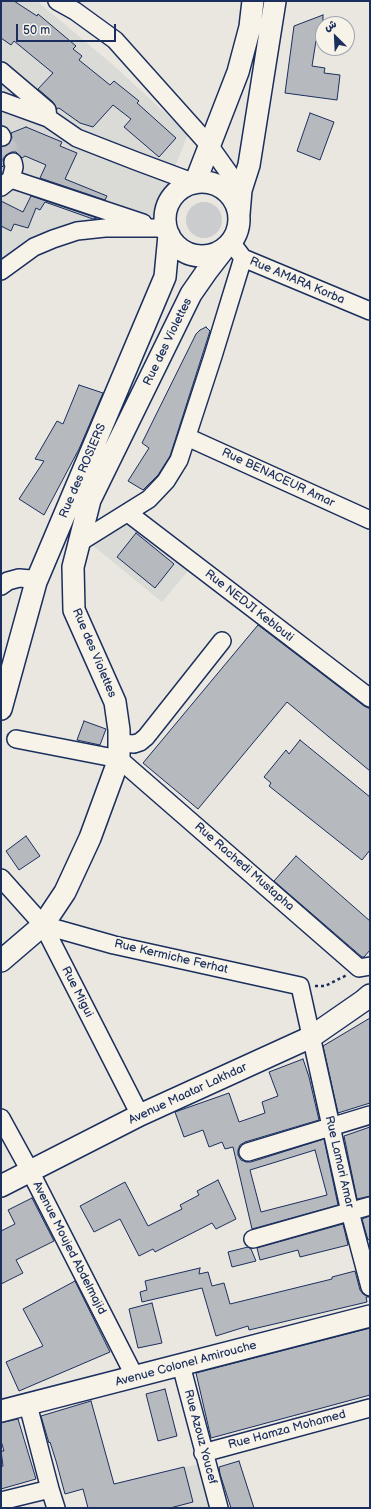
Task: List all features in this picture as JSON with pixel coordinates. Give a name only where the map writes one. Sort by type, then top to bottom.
[{"type":"main road","points":[[195,183],[238,72],[250,27],[253,1]]},
{"type":"main road","points":[[239,217],[236,205],[230,194],[220,186],[208,182],[195,183],[183,187],[174,195],[168,206],[165,218],[165,231],[175,244],[183,251],[193,255],[204,256],[233,250],[239,226],[241,190],[249,165],[275,1]]},
{"type":"main road","name":"Rue des ROSIERS","points":[[1,709],[36,582],[164,277],[165,231]]},
{"type":"main road","name":"Rue des Violettes","points":[[1,961],[43,925],[64,892],[90,838],[119,751],[120,730],[114,702],[74,610],[73,567],[90,500],[191,294],[207,271],[233,250]]},
{"type":"main road","name":"Avenue Maatar Lakhdar","points":[[1,1186],[140,1115],[311,1037],[370,995]]},
{"type":"main road","name":"Avenue Colonel Amirouche","points":[[1,1411],[370,1316]]},
{"type":"street","points":[[57,1],[75,11],[115,40],[210,145],[241,190]]},
{"type":"street","points":[[1,71],[47,110],[48,118]]},
{"type":"street","points":[[1,101],[48,118],[78,138],[136,162],[195,183]]},
{"type":"street","points":[[13,162],[14,168],[6,183],[109,212],[165,231]]},
{"type":"street","points":[[1,271],[34,247],[53,238],[77,231],[105,228],[165,231]]},
{"type":"street","points":[[80,542],[149,499],[166,481],[179,460],[187,437],[233,250]]},
{"type":"street","name":"Rue AMARA Korba","points":[[233,250],[370,311]]},
{"type":"street","name":"Rue BENACEUR Amar","points":[[187,437],[370,520]]},
{"type":"street","name":"Rue NEDJI Keblouti","points":[[128,513],[370,698]]},
{"type":"street","points":[[1,586],[8,581],[19,578],[31,579],[36,582]]},
{"type":"street","points":[[16,739],[119,751],[140,742],[146,737],[222,641]]},
{"type":"street","name":"Rue Rachedi Mustapha","points":[[119,751],[365,967]]},
{"type":"street","name":"Rue Migui","points":[[1,878],[43,925],[140,1115]]},
{"type":"street","name":"Rue Kermiche Ferhat","points":[[43,925],[114,945],[300,986]]},
{"type":"street","name":"Rue Lamari Amar","points":[[300,986],[350,1212],[370,1287]]},
{"type":"street","points":[[248,1152],[370,1115]]},
{"type":"street","name":"Avenue Moujed Abdelmajid","points":[[1,1118],[30,1171],[135,1377]]},
{"type":"street","points":[[253,1239],[370,1206]]},
{"type":"street","name":"Rue Azouz Youcef","points":[[181,1365],[203,1453],[219,1508]]},
{"type":"street","points":[[28,1405],[56,1508]]},
{"type":"street","name":"Rue Hamza Mohamed","points":[[203,1453],[370,1408]]},
{"type":"street","points":[[1,1501],[50,1489]]},
{"type":"path","points":[[300,986],[325,986],[365,967]]},
{"type":"shaded area","points":[[1,1],[37,1],[113,65],[188,134],[154,220],[112,206],[105,223],[81,220],[48,230],[15,251],[1,263]]},
{"type":"shaded area","points":[[208,202],[217,207],[221,213],[221,227],[217,233],[208,238],[200,238],[191,233],[187,227],[186,216],[191,207],[197,203]]},
{"type":"shaded area","points":[[126,520],[188,571],[162,602],[91,544]]},
{"type":"shaded area","points":[[198,1464],[211,1508],[88,1508],[84,1492]]},
{"type":"building","points":[[1,1],[14,1],[37,16],[38,14],[76,46],[73,49],[82,56],[79,60],[110,85],[114,81],[139,101],[137,103],[176,138],[159,157],[124,127],[131,119],[113,105],[93,127],[80,123],[59,108],[57,109],[53,102],[38,89],[53,73],[14,41],[11,45],[1,38]]},
{"type":"building","points":[[315,18],[315,47],[312,66],[325,68],[324,73],[340,75],[337,100],[285,93],[294,26]]},
{"type":"building","points":[[310,113],[334,122],[320,160],[297,151]]},
{"type":"building","points":[[26,127],[62,142],[60,146],[77,153],[65,179],[107,196],[105,200],[40,178],[46,165],[25,156],[22,158],[16,152],[11,152],[6,155],[3,159],[4,166],[1,167],[1,147],[10,143],[12,138],[11,133]]},
{"type":"building","points":[[31,196],[97,218],[93,219],[45,202],[40,210],[36,208],[28,228],[14,224],[11,231],[1,226],[1,201],[23,212]]},
{"type":"building","points":[[206,327],[210,331],[170,456],[158,475],[143,490],[128,481],[149,448],[142,443],[196,334]]},
{"type":"building","points":[[79,385],[103,393],[79,449],[44,515],[19,499],[44,461],[35,459],[57,421],[63,424]]},
{"type":"building","points":[[136,533],[174,564],[155,588],[117,557]]},
{"type":"building","points":[[258,625],[370,709],[370,771],[287,702],[198,809],[143,763]]},
{"type":"building","points":[[84,721],[106,729],[100,745],[77,740]]},
{"type":"building","points":[[300,740],[370,797],[370,850],[362,860],[269,786],[271,783],[264,777],[286,750],[289,754]]},
{"type":"building","points":[[26,836],[40,856],[19,870],[6,851]]},
{"type":"building","points":[[296,856],[370,921],[370,950],[364,957],[362,957],[274,881]]},
{"type":"building","points":[[370,1018],[370,1103],[338,1113],[323,1046]]},
{"type":"building","points":[[303,1059],[309,1077],[319,1120],[245,1142],[240,1145],[238,1155],[241,1160],[251,1162],[324,1139],[338,1205],[252,1229],[233,1147],[225,1149],[222,1142],[209,1147],[203,1130],[184,1137],[175,1112],[229,1093],[239,1122],[265,1113],[262,1102],[278,1096],[269,1072]],"holes":[[[315,1150],[327,1195],[261,1212],[250,1170]]]},
{"type":"building","points":[[370,1127],[370,1196],[357,1199],[344,1136]]},
{"type":"building","points":[[218,1180],[236,1219],[216,1229],[212,1223],[155,1252],[153,1249],[139,1256],[120,1219],[94,1232],[80,1206],[125,1182],[148,1226],[182,1209],[180,1205],[199,1195],[197,1191]]},
{"type":"building","points":[[32,1198],[54,1241],[16,1260],[23,1273],[1,1284],[1,1231],[15,1224],[8,1210]]},
{"type":"building","points":[[370,1216],[370,1239],[368,1240],[362,1219]]},
{"type":"building","points":[[343,1224],[348,1245],[300,1257],[298,1250],[260,1260],[257,1248]]},
{"type":"building","points":[[248,1247],[251,1249],[256,1261],[232,1267],[228,1252]]},
{"type":"building","points":[[200,1268],[199,1274],[208,1272],[212,1286],[224,1283],[230,1304],[332,1279],[332,1277],[355,1271],[360,1290],[363,1294],[370,1297],[366,1297],[367,1302],[249,1330],[248,1326],[216,1336],[202,1288],[142,1302],[140,1292],[147,1290],[145,1281]]},
{"type":"building","points":[[75,1281],[110,1352],[19,1391],[6,1362],[43,1346],[23,1309]]},
{"type":"building","points":[[152,1303],[162,1343],[138,1348],[129,1309]]},
{"type":"building","points":[[370,1328],[370,1395],[211,1438],[196,1373]]},
{"type":"building","points":[[165,1389],[177,1436],[158,1441],[146,1394]]},
{"type":"building","points":[[91,1401],[114,1484],[184,1467],[193,1502],[170,1508],[88,1508],[83,1489],[65,1494],[41,1416]]},
{"type":"building","points":[[18,1419],[36,1479],[1,1489],[1,1467],[3,1466],[1,1451],[4,1451],[1,1441],[1,1423]]},
{"type":"building","points":[[239,1461],[254,1508],[231,1508],[220,1474],[219,1467]]},
{"type":"tunnel","points":[[2,137],[13,156],[13,162]]}]
